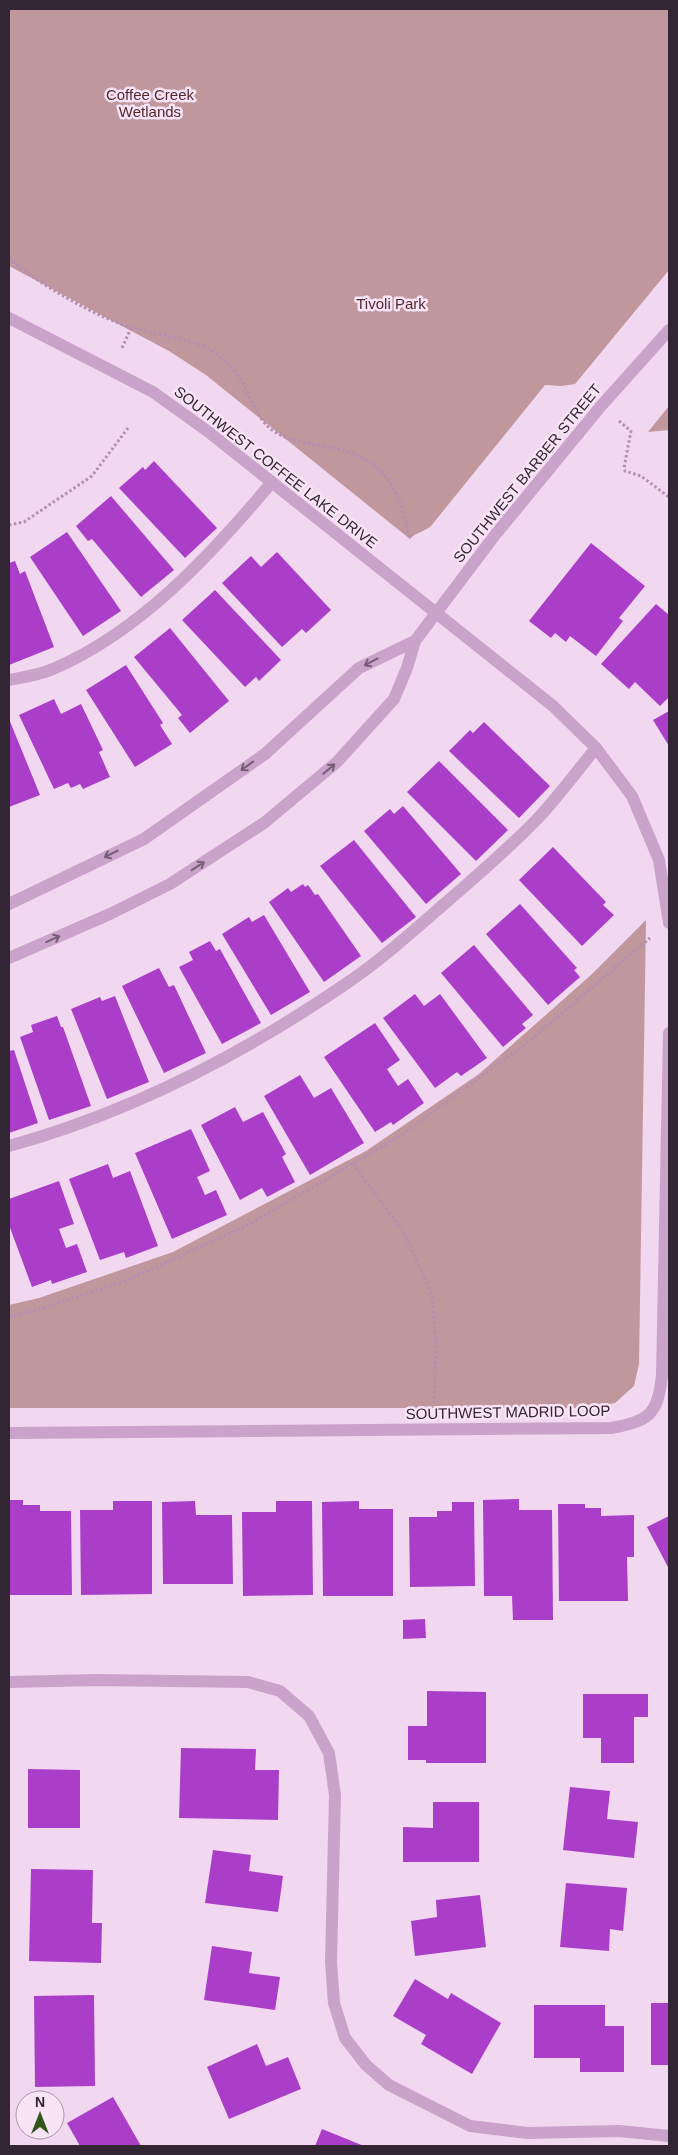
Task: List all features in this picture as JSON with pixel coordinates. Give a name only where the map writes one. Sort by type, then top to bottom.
[{"type":"street","name":"SOUTHWEST COFFEE LAKE DRIVE","points":[[9,319],[153,392],[210,433],[436,614]]},
{"type":"street","name":"SOUTHWEST BARBER STREET","points":[[9,958],[110,914],[170,884],[264,823],[337,762],[394,699],[407,668],[415,641],[495,534],[601,406],[669,330]]},
{"type":"street","points":[[9,680],[51,670],[91,651],[142,613],[179,584],[246,514],[272,482]]},
{"type":"street","points":[[436,614],[553,706],[596,748],[632,796],[659,860],[669,923]]},
{"type":"street","name":"SOUTHWEST BARBER STREET","points":[[9,904],[144,839],[265,754],[359,668],[415,641]]},
{"type":"street","points":[[9,1146],[54,1134],[162,1089],[254,1041],[348,982],[434,913],[498,857],[541,815],[596,748]]},
{"type":"street","name":"SOUTHWEST MADRID LOOP","points":[[9,1433],[611,1428],[635,1423],[650,1414],[660,1396],[662,1375],[669,1033]]},
{"type":"street","points":[[9,1682],[98,1680],[248,1682],[280,1691],[309,1716],[329,1752],[335,1795],[331,1962],[334,2003],[345,2038],[366,2065],[389,2085],[470,2126],[526,2133],[619,2131],[669,2136]]},
{"type":"path","points":[[9,258],[52,288],[112,321],[206,348],[219,356],[236,372],[257,412],[273,431],[289,440],[330,447],[358,456],[378,467],[389,478],[396,491],[405,515],[410,539]]},
{"type":"path","points":[[121,348],[131,328]]},
{"type":"path","points":[[601,406],[631,431],[625,471],[641,476],[669,497]]},
{"type":"path","points":[[9,525],[24,522],[92,476],[128,428]]},
{"type":"path","points":[[9,1317],[124,1282],[250,1224],[403,1134],[528,1042],[669,923]]},
{"type":"path","points":[[352,1164],[403,1230],[432,1294],[436,1347],[434,1429]]},
{"type":"green space","name":"Tivoli Park","points":[[9,9],[669,9],[669,270],[575,384],[561,386],[545,385],[431,526],[410,539],[206,375],[169,351],[9,266]]},
{"type":"green space","points":[[669,406],[669,430],[648,432]]},
{"type":"green space","points":[[646,920],[639,1364],[634,1386],[615,1403],[589,1408],[9,1408],[9,1305],[39,1298],[173,1252],[366,1151],[479,1074],[591,975]]},
{"type":"building","points":[[154,461],[217,528],[185,558],[119,488],[143,467],[145,470]]},
{"type":"building","points":[[111,496],[174,570],[141,597],[92,539],[88,541],[76,526]]},
{"type":"building","points":[[67,532],[121,611],[83,636],[30,557]]},
{"type":"building","points":[[591,543],[645,586],[619,618],[623,621],[596,656],[570,636],[566,642],[555,633],[551,638],[529,621]]},
{"type":"building","points":[[277,552],[331,610],[306,633],[302,629],[282,647],[222,583],[251,556],[261,567]]},
{"type":"building","points":[[15,561],[20,574],[25,571],[54,647],[9,665],[9,563]]},
{"type":"building","points":[[215,590],[281,660],[259,681],[256,677],[245,687],[182,620]]},
{"type":"building","points":[[656,604],[669,615],[669,697],[660,706],[635,682],[629,689],[601,664]]},
{"type":"building","points":[[170,628],[229,701],[190,733],[178,718],[182,715],[134,657]]},
{"type":"building","points":[[126,665],[163,723],[160,725],[172,744],[135,767],[86,690]]},
{"type":"building","points":[[54,699],[61,714],[81,704],[103,750],[99,752],[110,777],[83,789],[80,784],[71,788],[68,783],[54,789],[19,715]]},
{"type":"building","points":[[669,711],[669,746],[653,720]]},
{"type":"building","points":[[9,719],[40,795],[9,807]]},
{"type":"building","points":[[484,722],[550,786],[519,818],[449,751],[470,730],[473,733]]},
{"type":"building","points":[[439,761],[508,830],[476,861],[407,792]]},
{"type":"building","points":[[403,806],[461,874],[426,904],[364,831],[390,809],[394,814]]},
{"type":"building","points":[[354,840],[416,917],[382,943],[320,866]]},
{"type":"building","points":[[553,847],[606,902],[603,905],[614,915],[582,946],[519,880]]},
{"type":"building","points":[[303,884],[305,887],[308,885],[315,895],[318,894],[361,956],[324,982],[269,902],[288,888],[291,892]]},
{"type":"building","points":[[520,904],[577,968],[574,970],[580,977],[548,1005],[486,934]]},
{"type":"building","points":[[264,915],[310,992],[271,1015],[222,934],[249,917],[252,922]]},
{"type":"building","points":[[210,941],[216,951],[220,949],[261,1023],[222,1044],[179,967],[193,960],[189,952]]},
{"type":"building","points":[[474,945],[533,1015],[522,1024],[526,1028],[503,1047],[441,973]]},
{"type":"building","points":[[159,968],[169,987],[174,985],[206,1053],[164,1073],[122,986]]},
{"type":"building","points":[[415,994],[424,1006],[440,994],[487,1058],[461,1076],[457,1072],[435,1088],[383,1018]]},
{"type":"building","points":[[115,996],[149,1082],[107,1099],[71,1009],[100,997],[102,1001]]},
{"type":"building","points":[[57,1016],[61,1027],[63,1027],[91,1106],[49,1120],[20,1037],[33,1032],[31,1025]]},
{"type":"building","points":[[375,1023],[400,1060],[387,1069],[398,1086],[408,1079],[424,1103],[393,1125],[391,1122],[375,1132],[324,1057]]},
{"type":"building","points":[[14,1050],[38,1123],[9,1133],[9,1051]]},
{"type":"building","points":[[300,1075],[314,1098],[331,1088],[364,1143],[310,1175],[264,1096]]},
{"type":"building","points":[[235,1107],[243,1122],[263,1112],[286,1154],[282,1157],[295,1182],[267,1197],[262,1188],[240,1200],[201,1125]]},
{"type":"building","points":[[191,1129],[210,1171],[197,1177],[205,1195],[216,1190],[227,1215],[172,1239],[135,1153]]},
{"type":"building","points":[[108,1164],[113,1178],[130,1171],[158,1246],[126,1258],[124,1252],[100,1260],[69,1179]]},
{"type":"building","points":[[59,1181],[74,1224],[59,1229],[66,1248],[77,1244],[87,1272],[52,1284],[51,1280],[32,1287],[9,1225],[9,1199]]},
{"type":"building","points":[[519,1499],[519,1510],[552,1510],[553,1620],[513,1620],[512,1596],[484,1596],[483,1500]]},
{"type":"building","points":[[9,1500],[23,1500],[23,1505],[40,1505],[40,1511],[71,1511],[72,1595],[9,1595]]},
{"type":"building","points":[[113,1501],[152,1501],[152,1594],[81,1595],[80,1510],[113,1510]]},
{"type":"building","points":[[195,1501],[196,1515],[232,1515],[233,1584],[163,1584],[162,1502]]},
{"type":"building","points":[[276,1501],[312,1501],[313,1595],[243,1596],[242,1512],[276,1512]]},
{"type":"building","points":[[359,1501],[359,1509],[393,1509],[393,1596],[323,1596],[322,1502]]},
{"type":"building","points":[[452,1502],[474,1502],[475,1586],[410,1587],[409,1517],[437,1517],[437,1511],[452,1511]]},
{"type":"building","points":[[558,1504],[585,1504],[585,1508],[601,1508],[601,1516],[634,1515],[634,1557],[627,1557],[628,1601],[559,1601]]},
{"type":"building","points":[[669,1516],[669,1569],[647,1527]]},
{"type":"building","points":[[425,1619],[426,1638],[403,1639],[403,1620]]},
{"type":"building","points":[[427,1691],[486,1692],[486,1763],[426,1763],[426,1760],[408,1760],[408,1726],[427,1726]]},
{"type":"building","points":[[583,1694],[648,1694],[648,1717],[634,1717],[634,1763],[601,1763],[601,1738],[583,1738]]},
{"type":"building","points":[[181,1748],[256,1749],[255,1770],[279,1770],[278,1820],[179,1818]]},
{"type":"building","points":[[28,1769],[80,1770],[80,1828],[28,1828]]},
{"type":"building","points":[[570,1787],[610,1791],[607,1819],[638,1822],[634,1858],[563,1850]]},
{"type":"building","points":[[433,1802],[479,1802],[479,1862],[403,1862],[403,1827],[433,1828]]},
{"type":"building","points":[[213,1850],[251,1855],[249,1871],[283,1876],[278,1912],[205,1903]]},
{"type":"building","points":[[31,1869],[93,1870],[92,1923],[102,1923],[101,1963],[29,1961]]},
{"type":"building","points":[[566,1883],[627,1888],[623,1931],[610,1929],[609,1951],[560,1947]]},
{"type":"building","points":[[480,1895],[486,1947],[415,1956],[411,1921],[437,1917],[436,1900]]},
{"type":"building","points":[[212,1946],[252,1952],[249,1973],[280,1977],[275,2010],[204,2000]]},
{"type":"building","points":[[415,1979],[448,1999],[451,1993],[501,2023],[472,2074],[421,2044],[426,2035],[393,2016]]},
{"type":"building","points":[[94,1995],[95,2086],[35,2087],[34,1996]]},
{"type":"building","points":[[651,2003],[669,2003],[669,2065],[651,2065]]},
{"type":"building","points":[[534,2005],[605,2005],[605,2026],[624,2026],[624,2072],[580,2072],[580,2058],[534,2058]]},
{"type":"building","points":[[257,2044],[266,2066],[288,2057],[301,2089],[229,2119],[207,2067]]},
{"type":"building","points":[[113,2097],[141,2146],[80,2146],[67,2123]]},
{"type":"building","points":[[322,2129],[364,2146],[315,2146]]},
{"type":"park label","name":"Coffee Creek Wetlands","points":[[150,102]]}]
